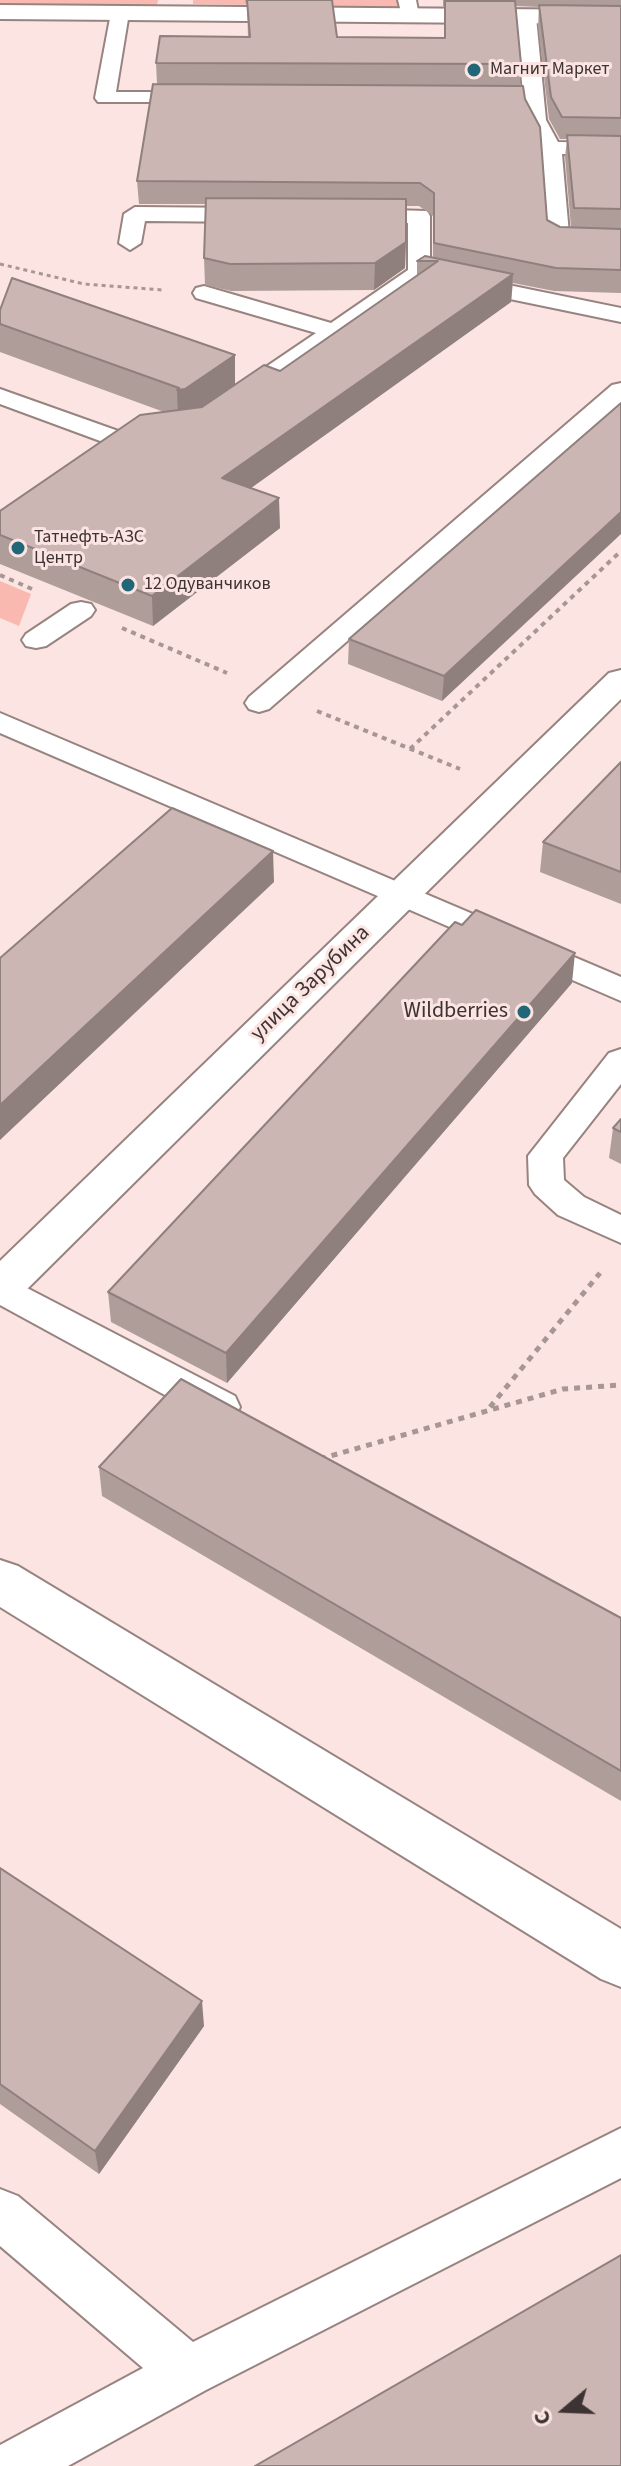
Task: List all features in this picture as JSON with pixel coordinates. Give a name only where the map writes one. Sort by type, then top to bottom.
[{"type":"street","points":[[0,12],[120,13],[176,7],[408,8],[526,17],[621,17]]},
{"type":"street","name":"улица Зарубина","points":[[0,1288],[619,685]]},
{"type":"street","points":[[0,1581],[621,1960]]},
{"type":"lane","points":[[120,13],[105,98],[215,98]]},
{"type":"lane","points":[[526,17],[536,120],[551,148],[558,240],[621,242]]},
{"type":"lane","points":[[450,99],[534,99]]},
{"type":"lane","points":[[551,148],[621,149]]},
{"type":"lane","points":[[130,243],[135,214],[276,215]]},
{"type":"lane","points":[[335,216],[419,216],[419,273]]},
{"type":"lane","points":[[219,410],[419,273],[621,315]]},
{"type":"lane","points":[[204,293],[334,331]]},
{"type":"lane","points":[[265,698],[621,390]]},
{"type":"lane","points":[[0,396],[112,437],[139,434]]},
{"type":"lane","points":[[87,455],[112,437]]},
{"type":"lane","points":[[36,640],[81,610]]},
{"type":"lane","points":[[0,722],[621,990]]},
{"type":"lane","points":[[621,1061],[545,1156],[547,1185],[571,1206],[621,1230]]},
{"type":"lane","points":[[0,1288],[319,1459]]},
{"type":"lane","points":[[15,2466],[188,2372],[621,2152]]},
{"type":"lane","points":[[0,2214],[188,2372]]},
{"type":"path","points":[[0,264],[84,284],[204,293]]},
{"type":"path","points":[[410,749],[621,551]]},
{"type":"path","points":[[0,575],[265,698],[410,749],[509,789]]},
{"type":"path","points":[[489,1408],[601,1272]]},
{"type":"path","points":[[319,1459],[563,1389],[621,1385]]},
{"type":"shaded area","points":[[0,0],[158,0],[156,9],[0,8]]},
{"type":"shaded area","points":[[193,0],[399,0],[401,7],[193,4]]},
{"type":"shaded area","points":[[0,581],[31,594],[19,626],[0,618]]},
{"type":"building","points":[[247,0],[332,0],[337,37],[445,38],[445,1],[515,1],[521,64],[156,63],[160,36],[250,37]]},
{"type":"building","points":[[539,5],[621,6],[621,118],[562,117],[551,97]]},
{"type":"building","points":[[153,84],[523,86],[525,99],[540,127],[547,220],[560,227],[621,229],[621,270],[556,268],[434,243],[434,193],[420,183],[137,181]]},
{"type":"building","points":[[567,135],[621,136],[621,209],[574,208]]},
{"type":"building","points":[[206,198],[406,199],[406,242],[375,263],[230,264],[204,258]]},
{"type":"building","points":[[425,256],[513,274],[222,478],[279,498],[152,596],[0,535],[0,511],[140,415],[202,407],[264,365],[280,371],[438,261],[417,261]]},
{"type":"building","points":[[12,278],[235,355],[185,389],[177,390],[179,388],[0,324],[0,310]]},
{"type":"building","points":[[621,403],[621,512],[444,676],[349,639]]},
{"type":"building","points":[[621,762],[621,872],[543,842]]},
{"type":"building","points":[[172,808],[273,851],[0,1105],[0,958]]},
{"type":"building","points":[[476,910],[575,953],[226,1353],[108,1292],[455,922],[462,925]]},
{"type":"building","points":[[621,1119],[621,1132],[613,1128]]},
{"type":"building","points":[[181,1379],[621,1618],[621,1771],[99,1467]]},
{"type":"building","points":[[0,1868],[202,2001],[95,2151],[0,2084]]},
{"type":"building","points":[[621,2255],[621,2466],[255,2466]]},
{"type":"place","name":"Магнит Маркет","points":[[474,70]]},
{"type":"place","name":"Татнефть-АЗС Центр","points":[[18,548]]},
{"type":"place","name":"12 Одуванчиков","points":[[128,585]]},
{"type":"place","name":"Wildberries","points":[[524,1012]]}]
